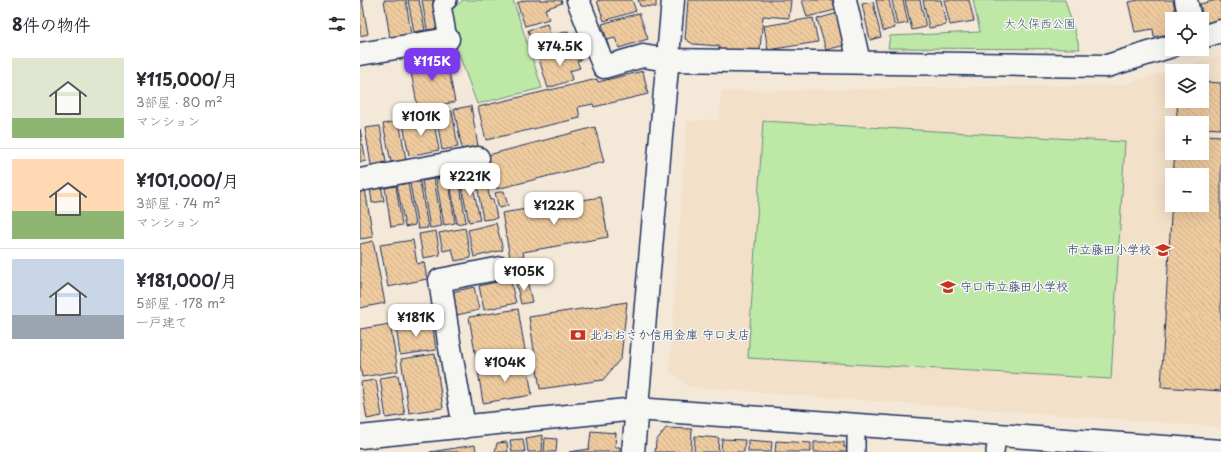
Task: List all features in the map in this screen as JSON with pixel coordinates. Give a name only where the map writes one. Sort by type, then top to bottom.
[{"type":"street","points":[[578,0],[604,67],[643,56],[667,60],[1107,66],[1165,48]]},
{"type":"street","points":[[633,452],[673,0]]},
{"type":"street","points":[[845,0],[859,62]]},
{"type":"street","points":[[1186,0],[1189,12]]},
{"type":"street","points":[[1209,35],[1221,31]]},
{"type":"street","points":[[360,54],[448,39]]},
{"type":"street","points":[[360,180],[478,158]]},
{"type":"street","points":[[464,427],[440,280],[501,268]]},
{"type":"street","points":[[360,437],[636,410],[856,425],[996,444],[1221,451]]},
{"type":"lane","points":[[448,0],[442,5],[448,39]]},
{"type":"lane","points":[[856,425],[856,452]]},
{"type":"shaded area","name":"守口市立藤田小学校","points":[[1221,55],[1221,427],[688,387],[669,370],[687,121],[719,119],[721,91],[1121,85],[1165,72],[1165,108],[1209,108],[1209,64],[1191,64]]},
{"type":"green space","points":[[463,0],[513,0],[542,88],[477,104],[457,49],[449,12]]},
{"type":"green space","name":"大久保西公園","points":[[973,0],[1065,0],[1080,49],[888,48],[890,36],[980,32]]},
{"type":"green space","points":[[763,121],[1125,142],[1111,379],[748,358]]},
{"type":"building","points":[[360,0],[362,0],[368,34],[360,36]]},
{"type":"building","points":[[384,0],[406,0],[411,35],[390,38]]},
{"type":"building","points":[[408,0],[419,0],[425,30],[414,32]]},
{"type":"building","points":[[422,0],[434,0],[439,28],[427,30]]},
{"type":"building","points":[[525,0],[561,0],[562,3],[545,9],[549,19],[525,26],[517,3]]},
{"type":"building","points":[[632,0],[636,11],[604,21],[597,1]]},
{"type":"building","points":[[638,0],[656,0],[656,7],[640,6]]},
{"type":"building","points":[[688,0],[791,0],[789,18],[763,16],[759,60],[719,57],[719,46],[693,44],[685,39]]},
{"type":"building","points":[[802,0],[837,0],[839,9],[807,17]]},
{"type":"building","points":[[876,0],[889,0],[895,28],[883,31]]},
{"type":"building","points":[[892,0],[903,0],[908,23],[897,25]]},
{"type":"building","points":[[905,0],[920,0],[926,27],[912,30]]},
{"type":"building","points":[[923,0],[941,0],[946,25],[929,28]]},
{"type":"building","points":[[944,0],[969,0],[974,21],[950,25]]},
{"type":"building","points":[[1139,0],[1173,0],[1176,12],[1165,12],[1165,35],[1154,37],[1153,29],[1135,32],[1128,2]]},
{"type":"building","points":[[1221,0],[1221,23],[1209,24],[1209,12],[1202,12],[1200,4]]},
{"type":"building","points":[[873,2],[881,37],[870,40],[862,4]]},
{"type":"building","points":[[841,12],[849,44],[826,50],[817,19]]},
{"type":"building","points":[[639,13],[648,39],[619,48],[615,38],[607,40],[602,24]]},
{"type":"building","points":[[813,18],[818,42],[768,50],[764,26]]},
{"type":"building","points":[[547,24],[551,36],[568,31],[572,46],[536,57],[528,30]]},
{"type":"building","points":[[577,47],[581,60],[577,61],[580,68],[570,71],[572,80],[548,88],[539,59]]},
{"type":"building","points":[[446,56],[455,102],[418,109],[409,62]]},
{"type":"building","points":[[643,71],[648,94],[594,107],[593,104],[578,107],[580,118],[486,140],[478,107],[597,79],[598,82]]},
{"type":"building","points":[[1209,82],[1221,83],[1221,129],[1209,128],[1209,116],[1177,116],[1177,108],[1209,108]]},
{"type":"building","points":[[471,106],[478,146],[462,149],[454,109]]},
{"type":"building","points":[[452,111],[458,147],[442,150],[436,114]]},
{"type":"building","points":[[433,118],[439,150],[409,156],[403,124]]},
{"type":"building","points":[[399,121],[406,160],[391,162],[383,124]]},
{"type":"building","points":[[380,126],[386,162],[371,165],[365,128]]},
{"type":"building","points":[[595,127],[604,162],[497,189],[488,155]]},
{"type":"building","points":[[360,129],[366,161],[360,162]]},
{"type":"building","points":[[1209,135],[1221,136],[1221,391],[1161,387],[1171,212],[1209,212],[1209,168],[1174,168],[1174,160],[1209,160]]},
{"type":"building","points":[[484,170],[490,200],[493,199],[497,218],[483,220],[475,172]]},
{"type":"building","points":[[470,172],[480,220],[469,222],[459,174]]},
{"type":"building","points":[[458,174],[466,222],[457,224],[449,176]]},
{"type":"building","points":[[448,177],[455,223],[444,225],[436,179]]},
{"type":"building","points":[[434,179],[442,226],[430,228],[422,181]]},
{"type":"building","points":[[420,182],[428,228],[418,229],[410,183]]},
{"type":"building","points":[[408,183],[415,225],[405,227],[397,185]]},
{"type":"building","points":[[381,185],[384,201],[372,203],[370,187]]},
{"type":"building","points":[[396,186],[402,225],[391,227],[385,188]]},
{"type":"building","points":[[365,189],[373,237],[360,239],[360,190]]},
{"type":"building","points":[[504,191],[508,206],[499,208],[495,193]]},
{"type":"building","points":[[601,197],[608,237],[523,252],[524,256],[510,258],[502,213]]},
{"type":"building","points":[[496,223],[503,250],[474,257],[468,230]]},
{"type":"building","points":[[465,228],[471,258],[455,261],[452,249],[443,251],[439,233]]},
{"type":"building","points":[[436,231],[440,255],[423,258],[419,234]]},
{"type":"building","points":[[413,240],[417,264],[424,262],[427,279],[388,287],[380,245]]},
{"type":"building","points":[[373,241],[385,303],[360,308],[360,244]]},
{"type":"building","points":[[521,261],[524,279],[514,281],[511,263]]},
{"type":"building","points":[[510,279],[516,303],[484,310],[479,286]]},
{"type":"building","points":[[527,280],[532,302],[521,304],[516,283]]},
{"type":"building","points":[[474,287],[479,310],[457,315],[452,292]]},
{"type":"building","points":[[627,302],[621,358],[603,380],[540,389],[529,317]]},
{"type":"building","points":[[518,309],[526,356],[477,364],[469,317]]},
{"type":"building","points":[[432,321],[436,350],[400,355],[396,326]]},
{"type":"building","points":[[390,324],[398,371],[362,377],[360,364],[360,329]]},
{"type":"building","points":[[435,354],[443,408],[409,413],[401,359]]},
{"type":"building","points":[[527,364],[532,395],[483,403],[478,371]]},
{"type":"building","points":[[398,375],[405,415],[386,418],[380,378]]},
{"type":"building","points":[[376,380],[382,416],[367,419],[361,382]]},
{"type":"building","points":[[666,428],[692,429],[691,452],[655,452],[656,441]]},
{"type":"building","points":[[591,431],[616,433],[615,447],[620,447],[620,452],[569,452],[589,449]]},
{"type":"building","points":[[543,435],[542,452],[528,452],[526,438]]},
{"type":"building","points":[[695,436],[719,438],[718,452],[694,452]]},
{"type":"building","points":[[545,438],[557,439],[556,452],[544,452]]},
{"type":"building","points":[[523,439],[525,452],[512,452],[510,440]]},
{"type":"building","points":[[722,439],[745,440],[744,452],[721,452]]},
{"type":"building","points":[[748,440],[772,442],[771,452],[748,452]]},
{"type":"building","points":[[776,441],[811,443],[811,452],[775,452]]},
{"type":"building","points":[[507,442],[508,452],[495,452],[497,443]]},
{"type":"building","points":[[814,442],[844,442],[844,447],[848,447],[848,452],[814,452]]},
{"type":"building","points":[[475,445],[476,452],[430,452]]},
{"type":"place","name":"市立藤田小学校","points":[[1163,250]]},
{"type":"place","name":"守口市立藤田小学校","points":[[948,287]]},
{"type":"place","name":"北おおさか信用金庫 守口支店","points":[[578,335]]}]
